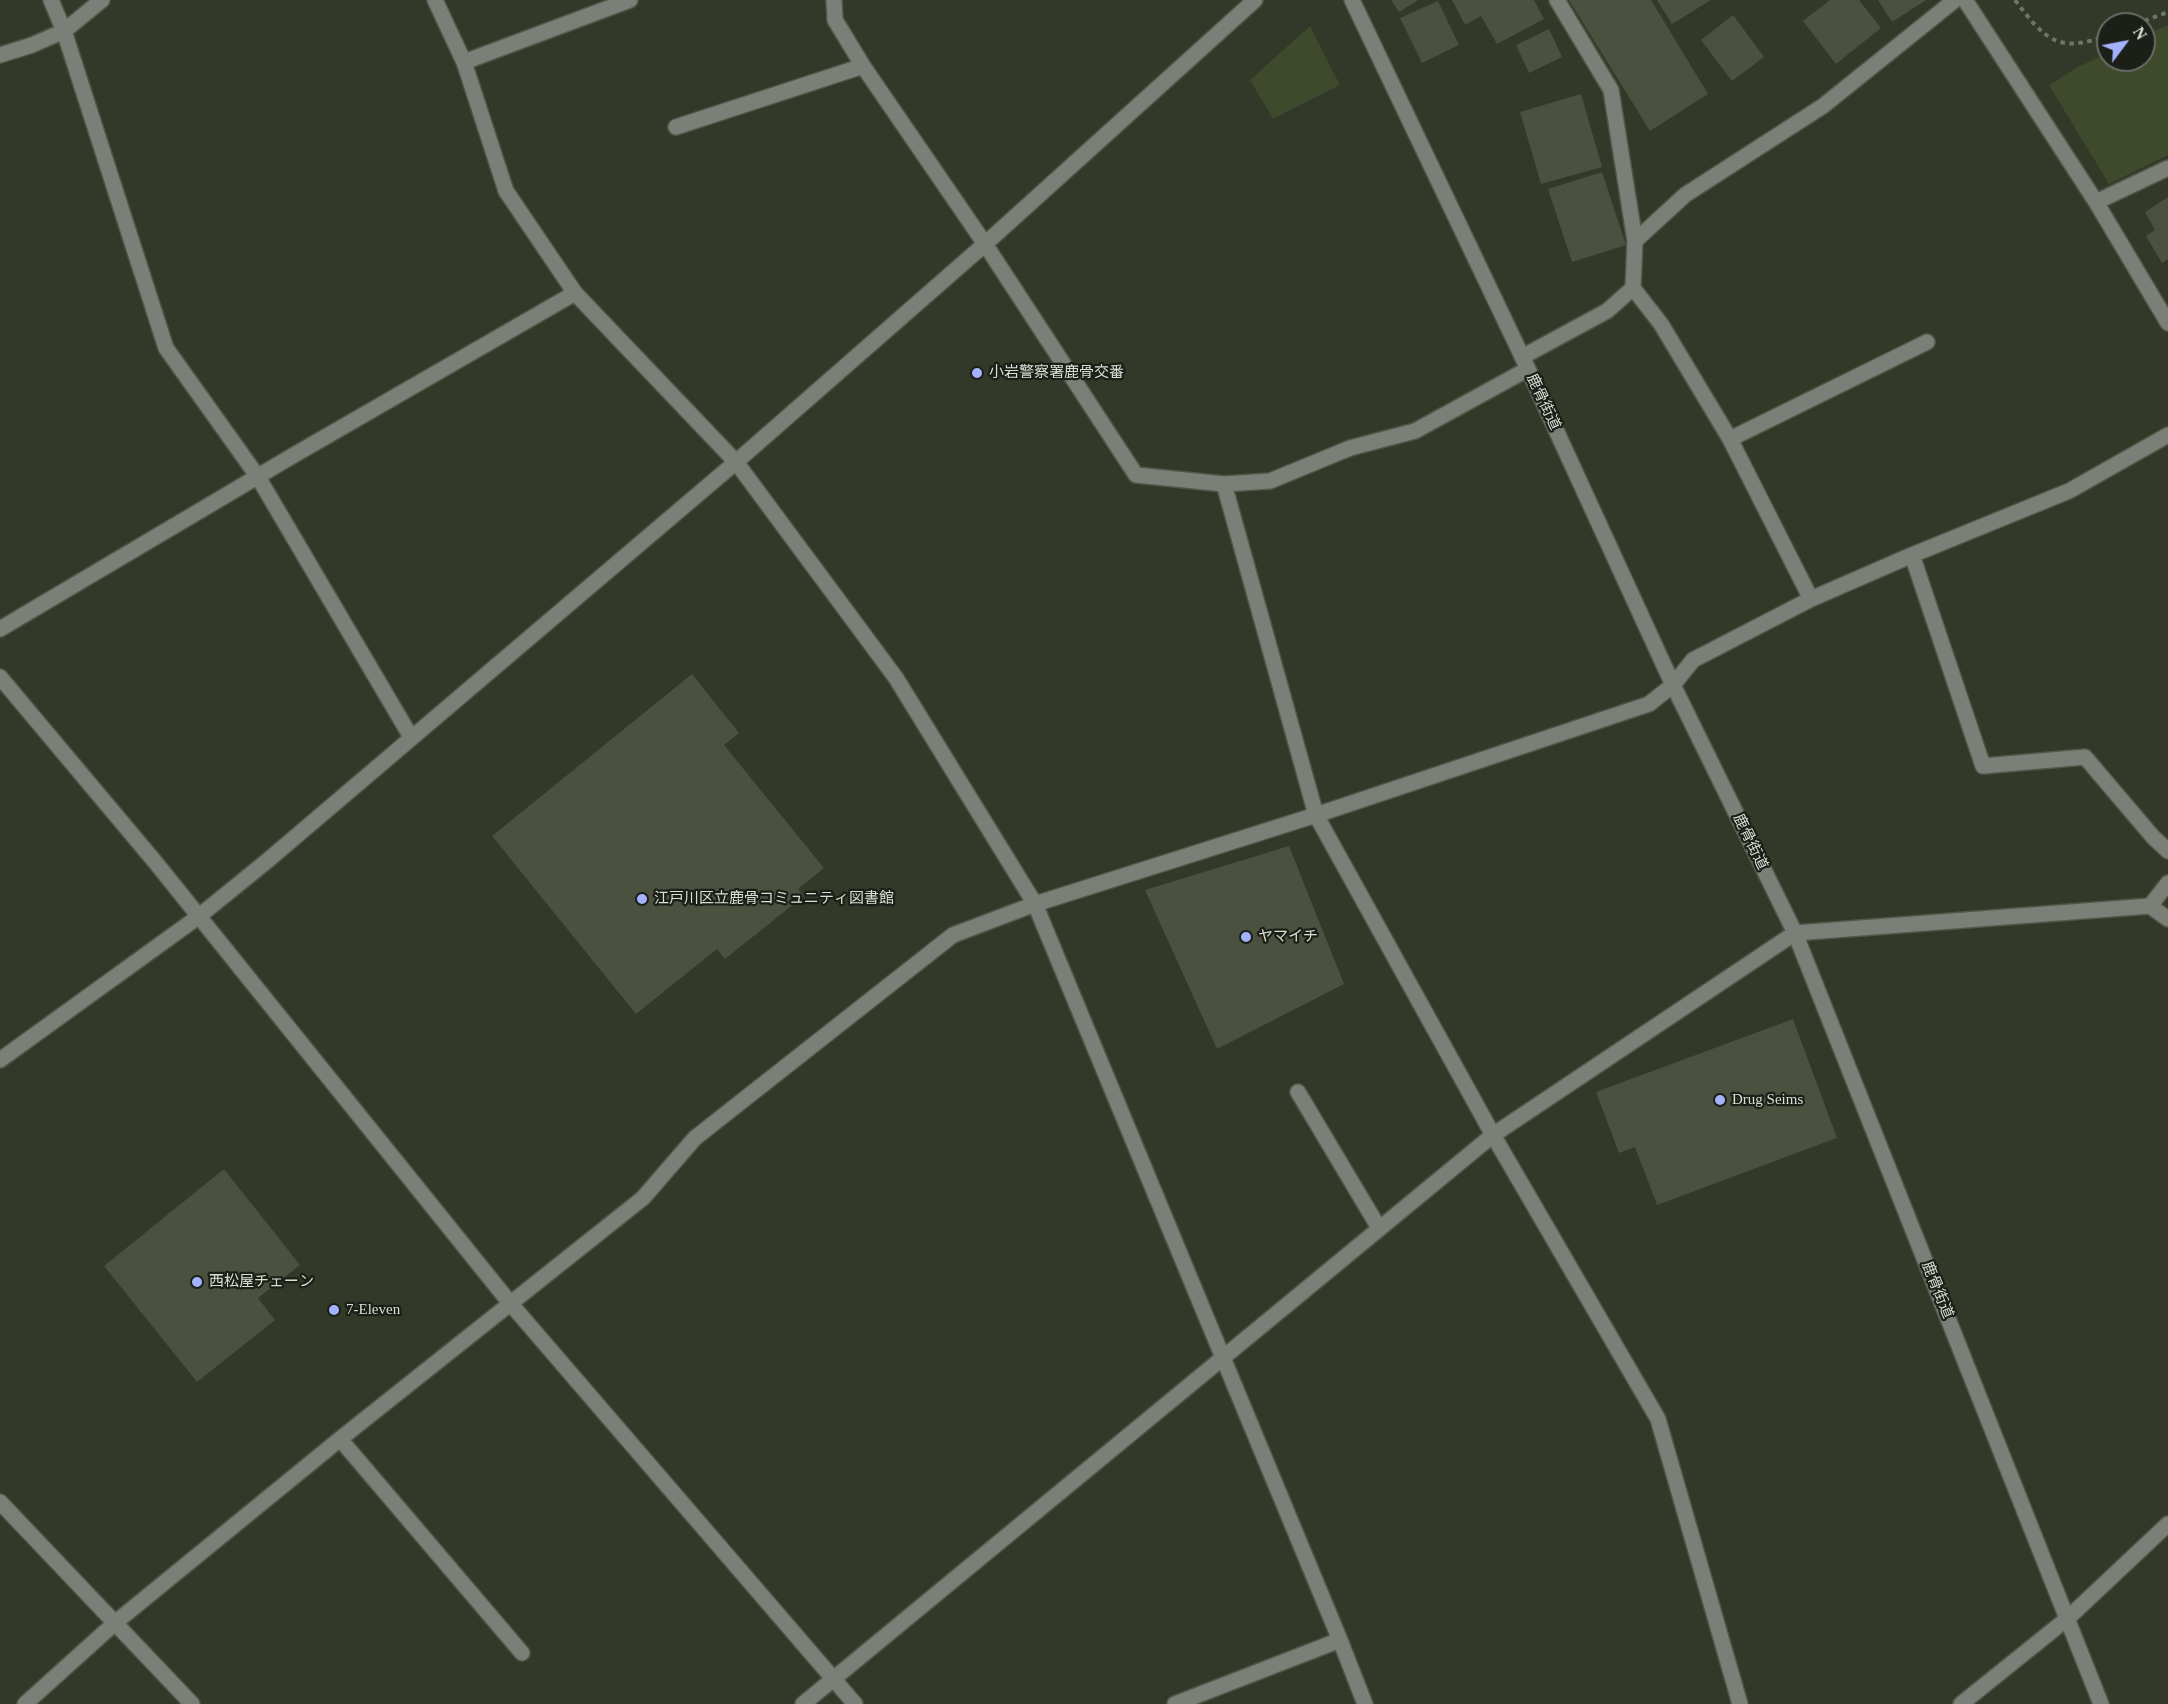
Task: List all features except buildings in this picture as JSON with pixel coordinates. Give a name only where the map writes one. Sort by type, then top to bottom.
[{"type":"street","points":[[51,0],[64,30],[166,348],[258,477],[411,737]]},
{"type":"street","points":[[0,55],[32,45],[64,30],[102,0]]},
{"type":"street","points":[[435,0],[464,62],[506,191],[574,293],[736,462],[896,678],[1035,904],[1365,1704]]},
{"type":"street","points":[[464,62],[630,0]]},
{"type":"street","points":[[834,0],[835,20],[863,66],[985,244],[1136,475],[1224,484],[1270,482],[1350,448],[1415,431],[1607,311],[1634,288]]},
{"type":"street","points":[[0,1060],[198,917],[267,861],[736,462],[985,244],[1255,0]]},
{"type":"street","name":"鹿骨街道","points":[[1352,0],[1525,363],[1673,686],[1795,933],[2101,1704]]},
{"type":"street","points":[[1557,0],[1611,90],[1635,241],[1634,288],[1661,324],[1730,439],[1811,599]]},
{"type":"street","points":[[1635,241],[1685,195],[1823,106],[1955,0]]},
{"type":"street","points":[[1965,0],[2096,202],[2168,323]]},
{"type":"street","points":[[676,127],[863,66]]},
{"type":"street","points":[[2096,202],[2168,168]]},
{"type":"street","points":[[0,629],[574,293]]},
{"type":"street","points":[[1730,439],[1927,342]]},
{"type":"street","points":[[25,1704],[116,1622],[339,1439],[643,1198],[694,1138],[953,935],[1035,904],[1316,815],[1648,704],[1673,686],[1693,660],[1811,599],[2069,491],[2168,435]]},
{"type":"street","points":[[1224,484],[1316,815],[1494,1135],[1658,1419],[1740,1704]]},
{"type":"street","points":[[1912,555],[1983,766],[2085,757],[2153,837],[2168,851]]},
{"type":"street","points":[[0,677],[156,863],[510,1303],[855,1704]]},
{"type":"street","points":[[2150,906],[2168,883]]},
{"type":"street","points":[[803,1704],[1494,1135],[1795,933],[2150,906],[2168,919]]},
{"type":"street","points":[[1298,1092],[1380,1228]]},
{"type":"street","points":[[339,1439],[522,1653]]},
{"type":"street","points":[[0,1502],[192,1704]]},
{"type":"street","points":[[1961,1704],[2068,1617],[2168,1524]]},
{"type":"street","points":[[1175,1704],[1340,1640]]},
{"type":"path","points":[[2015,0],[2041,33],[2054,40],[2072,43],[2096,38]]},
{"type":"green space","points":[[2168,25],[2168,155],[2109,184],[2049,85],[2096,59],[2096,72],[2156,72],[2156,30]]},
{"type":"green space","points":[[1310,26],[1340,85],[1273,119],[1250,80]]},
{"type":"place","name":"小岩警察署鹿骨交番","points":[[977,373]]},
{"type":"place","name":"江戸川区立鹿骨コミュニティ図書館","points":[[642,899]]},
{"type":"place","name":"ヤマイチ","points":[[1246,937]]},
{"type":"place","name":"Drug Seims","points":[[1720,1100]]},
{"type":"place","name":"西松屋チェーン","points":[[197,1282]]},
{"type":"place","name":"7-Eleven","points":[[334,1310]]}]
